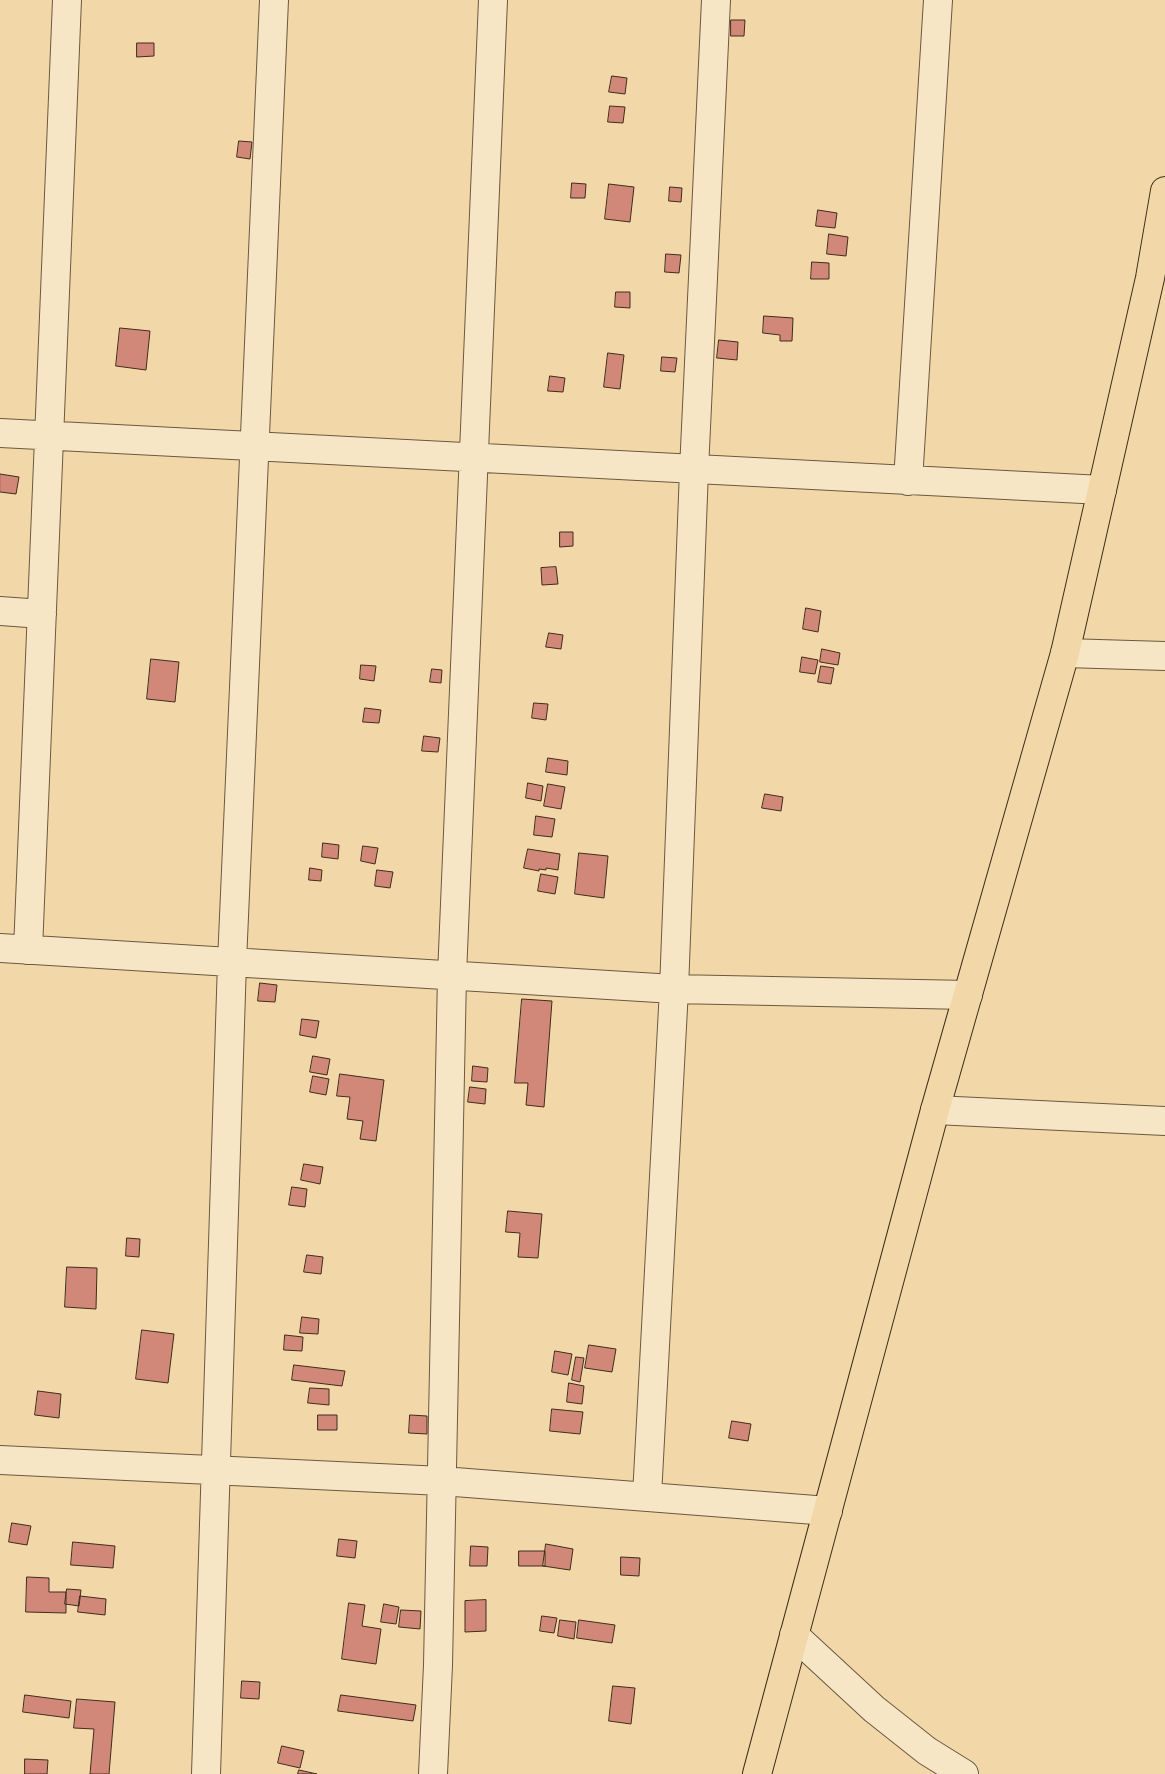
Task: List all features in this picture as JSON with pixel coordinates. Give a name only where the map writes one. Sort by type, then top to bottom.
[{"type":"main road","points":[[757,1774],[935,1110],[1064,653],[1102,490],[1157,278],[1165,191]]},
{"type":"street","points":[[28,950],[67,0]]},
{"type":"street","points":[[206,1774],[232,962],[274,0]]},
{"type":"street","points":[[433,1774],[438,1665],[452,975],[493,0]]},
{"type":"street","points":[[647,1496],[674,990],[694,470],[716,0]]},
{"type":"street","points":[[908,481],[938,0]]},
{"type":"street","points":[[0,433],[1102,490]]},
{"type":"street","points":[[0,611],[42,614]]},
{"type":"street","points":[[1064,653],[1165,656]]},
{"type":"street","points":[[0,948],[674,990],[968,995]]},
{"type":"street","points":[[935,1110],[1165,1121]]},
{"type":"street","points":[[0,1460],[442,1481],[828,1511]]},
{"type":"street","points":[[794,1635],[874,1709],[927,1751],[964,1774]]},
{"type":"building","points":[[731,20],[745,20],[744,36],[731,36]]},
{"type":"building","points":[[137,43],[154,43],[154,56],[137,57]]},
{"type":"building","points":[[612,76],[627,78],[625,94],[609,92]]},
{"type":"building","points":[[610,106],[625,107],[623,123],[608,122]]},
{"type":"building","points":[[239,141],[252,142],[250,159],[237,157]]},
{"type":"building","points":[[572,183],[586,184],[585,198],[571,198]]},
{"type":"building","points":[[609,184],[634,187],[630,222],[605,219]]},
{"type":"building","points":[[670,187],[682,188],[681,202],[669,201]]},
{"type":"building","points":[[818,210],[837,213],[835,228],[816,226]]},
{"type":"building","points":[[829,234],[848,237],[846,256],[827,254]]},
{"type":"building","points":[[666,254],[681,255],[679,273],[665,272]]},
{"type":"building","points":[[812,262],[829,263],[829,279],[811,279]]},
{"type":"building","points":[[616,292],[630,292],[630,308],[615,307]]},
{"type":"building","points":[[764,316],[793,318],[792,341],[780,341],[780,335],[763,333]]},
{"type":"building","points":[[120,328],[150,331],[146,370],[116,366]]},
{"type":"building","points":[[719,340],[738,342],[737,360],[717,358]]},
{"type":"building","points":[[608,353],[624,355],[620,389],[604,387]]},
{"type":"building","points":[[662,357],[677,358],[675,372],[661,371]]},
{"type":"building","points":[[550,376],[565,378],[563,392],[548,391]]},
{"type":"building","points":[[0,474],[19,477],[16,494],[0,492]]},
{"type":"building","points":[[560,532],[573,532],[573,546],[560,547]]},
{"type":"building","points":[[556,567],[558,584],[542,585],[541,568]]},
{"type":"building","points":[[806,608],[821,611],[818,632],[803,629]]},
{"type":"building","points":[[549,633],[563,635],[561,649],[546,647]]},
{"type":"building","points":[[822,649],[840,653],[838,665],[820,662]]},
{"type":"building","points":[[802,657],[818,660],[815,674],[800,672]]},
{"type":"building","points":[[151,659],[179,662],[175,702],[147,699]]},
{"type":"building","points":[[361,665],[376,666],[374,681],[360,679]]},
{"type":"building","points":[[821,666],[834,668],[831,684],[818,682]]},
{"type":"building","points":[[432,669],[442,670],[441,683],[430,682]]},
{"type":"building","points":[[534,703],[548,704],[546,720],[532,718]]},
{"type":"building","points":[[365,708],[381,710],[379,723],[363,722]]},
{"type":"building","points":[[424,736],[440,738],[438,752],[422,751]]},
{"type":"building","points":[[548,758],[568,761],[567,775],[546,772]]},
{"type":"building","points":[[528,783],[543,786],[541,801],[526,798]]},
{"type":"building","points":[[548,784],[565,787],[561,809],[544,806]]},
{"type":"building","points":[[765,794],[783,797],[781,811],[762,808]]},
{"type":"building","points":[[536,816],[555,819],[552,837],[534,835]]},
{"type":"building","points":[[323,843],[339,845],[338,859],[322,857]]},
{"type":"building","points":[[363,846],[378,848],[375,864],[361,861]]},
{"type":"building","points":[[528,849],[560,854],[558,870],[546,868],[546,870],[539,869],[539,871],[524,868]]},
{"type":"building","points":[[579,853],[608,856],[604,898],[575,894]]},
{"type":"building","points":[[310,868],[322,870],[321,881],[309,880]]},
{"type":"building","points":[[377,870],[393,872],[390,888],[375,886]]},
{"type":"building","points":[[541,874],[558,877],[555,894],[538,891]]},
{"type":"building","points":[[260,983],[277,985],[275,1002],[258,1001]]},
{"type":"building","points":[[522,999],[552,1001],[544,1107],[526,1105],[528,1083],[515,1083]]},
{"type":"building","points":[[302,1019],[319,1021],[316,1038],[300,1035]]},
{"type":"building","points":[[313,1056],[330,1059],[327,1075],[310,1072]]},
{"type":"building","points":[[473,1066],[488,1068],[487,1082],[472,1081]]},
{"type":"building","points":[[340,1074],[384,1080],[376,1141],[360,1139],[363,1121],[347,1119],[350,1097],[337,1096]]},
{"type":"building","points":[[313,1076],[329,1079],[326,1095],[310,1092]]},
{"type":"building","points":[[470,1087],[486,1089],[485,1104],[468,1102]]},
{"type":"building","points":[[304,1164],[323,1167],[320,1184],[301,1180]]},
{"type":"building","points":[[292,1187],[307,1189],[305,1207],[289,1205]]},
{"type":"building","points":[[508,1211],[542,1214],[538,1258],[518,1257],[520,1233],[506,1232]]},
{"type":"building","points":[[127,1238],[140,1239],[139,1257],[126,1256]]},
{"type":"building","points":[[307,1255],[323,1257],[321,1274],[304,1272]]},
{"type":"building","points":[[67,1267],[97,1268],[96,1309],[65,1307]]},
{"type":"building","points":[[302,1317],[319,1319],[318,1334],[300,1333]]},
{"type":"building","points":[[142,1330],[174,1334],[168,1383],[136,1379]]},
{"type":"building","points":[[285,1335],[303,1337],[302,1351],[284,1350]]},
{"type":"building","points":[[589,1345],[616,1349],[612,1372],[585,1368]]},
{"type":"building","points":[[555,1351],[572,1354],[568,1375],[552,1372]]},
{"type":"building","points":[[576,1357],[584,1358],[580,1382],[572,1380]]},
{"type":"building","points":[[294,1365],[345,1371],[342,1386],[292,1380]]},
{"type":"building","points":[[569,1383],[584,1386],[582,1404],[567,1402]]},
{"type":"building","points":[[310,1388],[329,1389],[329,1405],[308,1403]]},
{"type":"building","points":[[38,1391],[61,1394],[59,1418],[35,1415]]},
{"type":"building","points":[[552,1409],[583,1412],[580,1434],[550,1431]]},
{"type":"building","points":[[318,1415],[337,1415],[337,1430],[318,1430]]},
{"type":"building","points":[[410,1415],[427,1416],[427,1434],[409,1433]]},
{"type":"building","points":[[732,1421],[751,1424],[748,1441],[729,1438]]},
{"type":"building","points":[[12,1523],[31,1526],[27,1545],[9,1542]]},
{"type":"building","points":[[339,1539],[357,1541],[355,1558],[337,1556]]},
{"type":"building","points":[[73,1542],[115,1546],[113,1568],[71,1565]]},
{"type":"building","points":[[546,1544],[573,1549],[570,1570],[543,1566]]},
{"type":"building","points":[[471,1546],[488,1547],[487,1566],[470,1566]]},
{"type":"building","points":[[519,1551],[545,1551],[545,1566],[519,1566]]},
{"type":"building","points":[[621,1557],[640,1558],[639,1576],[621,1575]]},
{"type":"building","points":[[27,1577],[49,1578],[49,1592],[66,1592],[66,1613],[26,1612]]},
{"type":"building","points":[[67,1589],[81,1590],[79,1606],[65,1604]]},
{"type":"building","points":[[80,1596],[106,1599],[105,1615],[78,1612]]},
{"type":"building","points":[[486,1600],[486,1631],[465,1632],[465,1601]]},
{"type":"building","points":[[349,1603],[365,1605],[362,1626],[381,1629],[376,1664],[342,1659]]},
{"type":"building","points":[[384,1604],[399,1607],[396,1624],[381,1622]]},
{"type":"building","points":[[401,1610],[421,1611],[420,1629],[399,1627]]},
{"type":"building","points":[[542,1616],[557,1618],[554,1633],[540,1631]]},
{"type":"building","points":[[560,1620],[576,1622],[574,1639],[558,1636]]},
{"type":"building","points":[[579,1620],[615,1625],[612,1643],[577,1638]]},
{"type":"building","points":[[242,1681],[260,1682],[259,1699],[241,1698]]},
{"type":"building","points":[[613,1686],[635,1688],[631,1724],[609,1721]]},
{"type":"building","points":[[25,1695],[71,1701],[69,1718],[23,1712]]},
{"type":"building","points":[[341,1695],[416,1705],[413,1721],[338,1711]]},
{"type":"building","points":[[77,1699],[115,1702],[109,1774],[90,1774],[94,1729],[74,1728]]},
{"type":"building","points":[[282,1746],[304,1751],[300,1768],[278,1763]]},
{"type":"building","points":[[25,1759],[48,1760],[47,1774],[25,1774]]},
{"type":"building","points":[[299,1770],[317,1774],[298,1774]]}]
